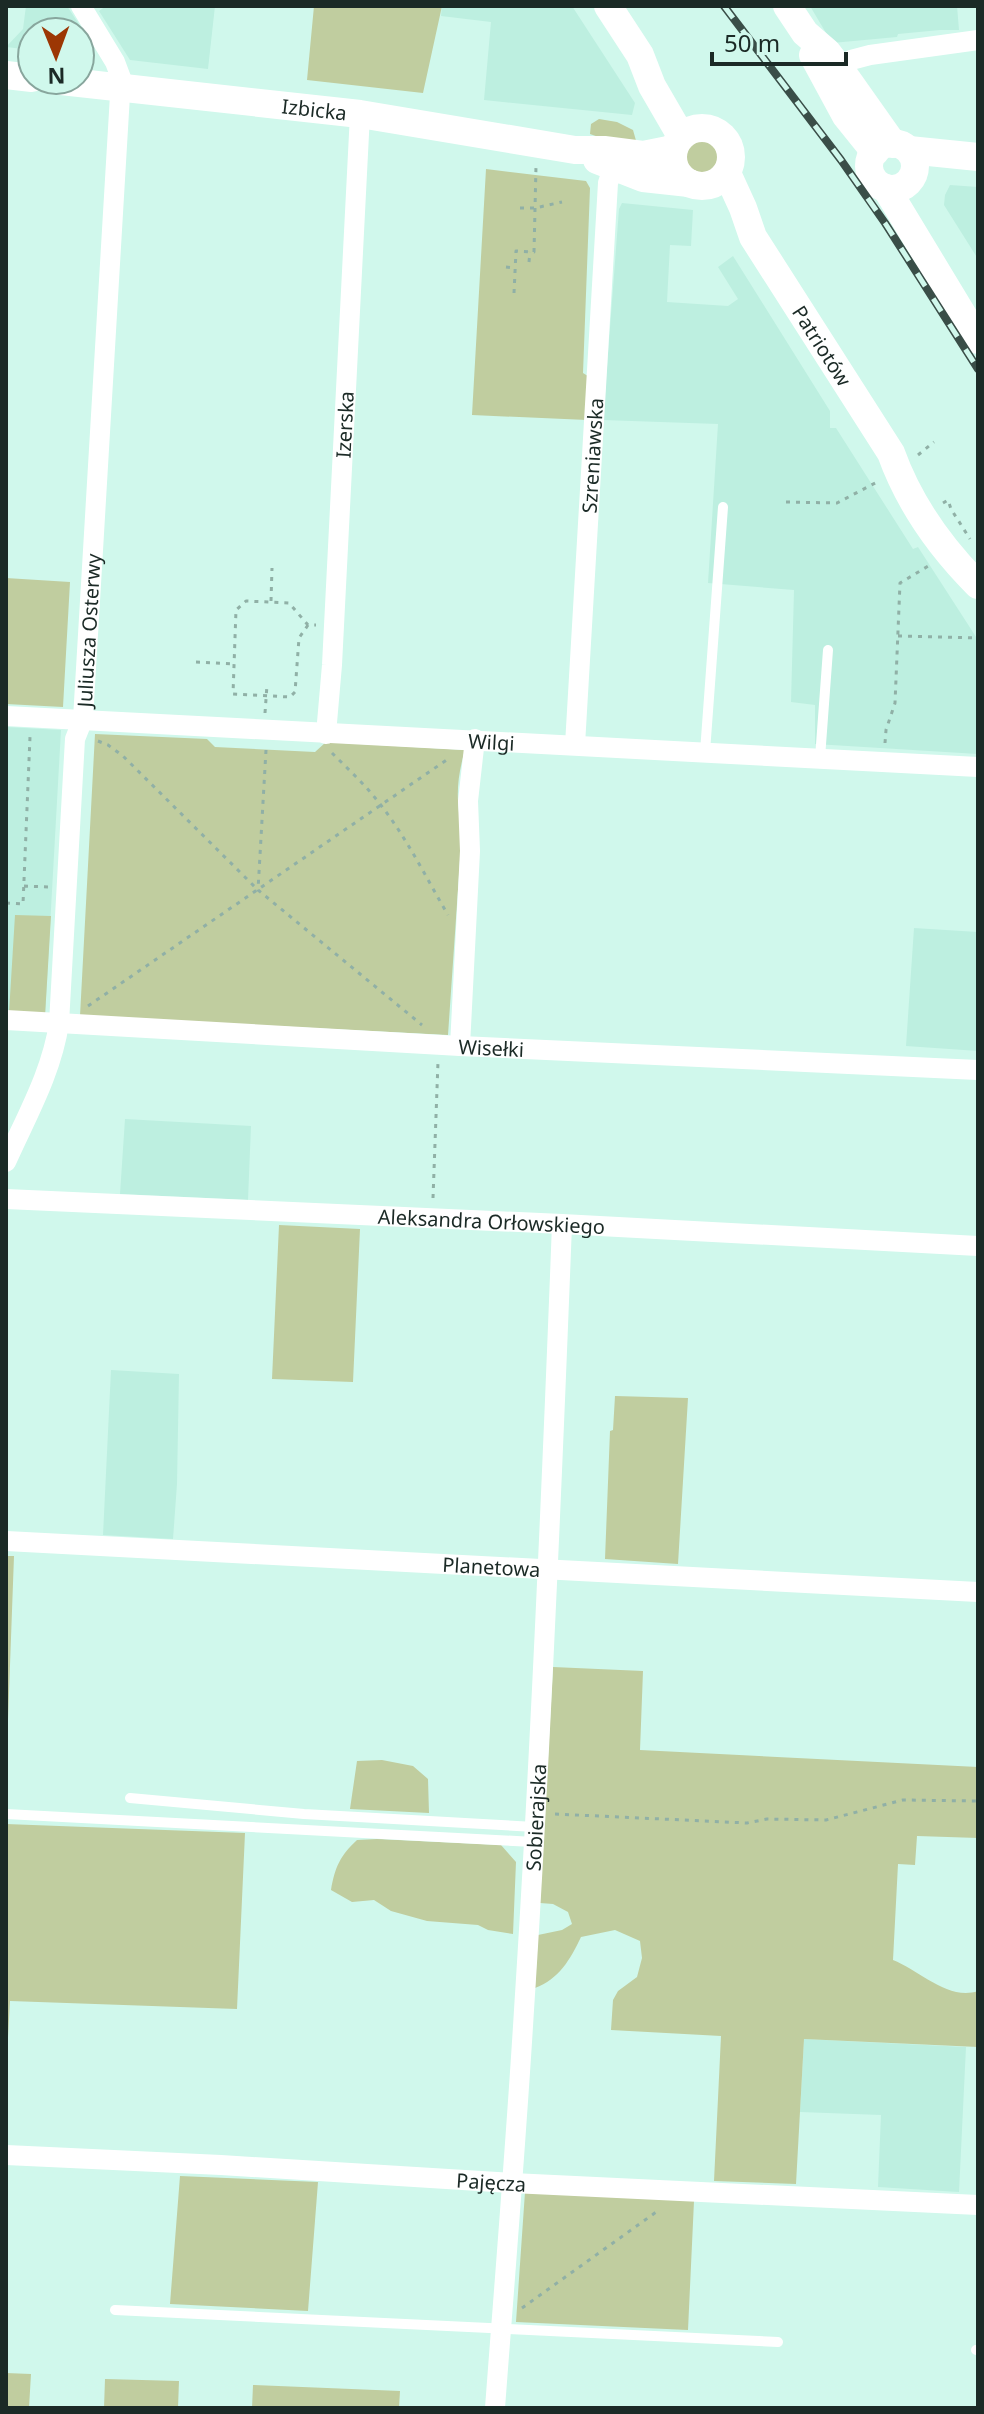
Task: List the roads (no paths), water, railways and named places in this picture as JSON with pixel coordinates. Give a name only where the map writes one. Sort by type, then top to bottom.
[{"type":"main road","points":[[608,6],[640,55],[652,86],[685,138]]},
{"type":"main road","points":[[787,6],[805,33],[817,63],[846,116],[897,165],[978,340]]},
{"type":"main road","points":[[805,33],[827,52],[840,69],[897,165],[919,211],[978,307]]},
{"type":"main road","name":"Izbicka","points":[[96,85],[360,114],[575,150],[643,155],[685,138]]},
{"type":"main road","points":[[718,131],[728,142],[732,155],[706,181],[676,171],[673,160],[685,138],[718,131]]},
{"type":"main road","name":"Izbicka","points":[[575,150],[643,178],[706,181]]},
{"type":"main road","points":[[897,165],[946,152],[978,157]]},
{"type":"main road","points":[[897,165],[978,172]]},
{"type":"main road","name":"Patriotów","points":[[706,181],[753,237],[905,454],[899,476],[950,557],[978,584]]},
{"type":"street","points":[[81,6],[119,68],[120,87]]},
{"type":"street","points":[[840,69],[851,60],[870,55],[978,40]]},
{"type":"street","name":"Juliusza Osterwy","points":[[6,1162],[56,1042],[69,1023],[67,887],[120,87]]},
{"type":"street","name":"Izerska","points":[[319,733],[333,652],[360,114]]},
{"type":"street","name":"Szreniawska","points":[[575,745],[608,183],[613,168]]},
{"type":"street","name":"Wilgi","points":[[6,716],[31,717],[79,729],[265,723],[319,733],[978,767]]},
{"type":"street","points":[[449,1045],[465,946],[470,851],[468,801],[475,739]]},
{"type":"street","name":"Wisełki","points":[[6,1020],[978,1070]]},
{"type":"street","name":"Aleksandra Orłowskiego","points":[[6,1199],[978,1246]]},
{"type":"street","name":"Sobierajska","points":[[495,2408],[535,1827],[549,1569],[562,1224]]},
{"type":"street","name":"Planetowa","points":[[6,1541],[978,1592]]},
{"type":"street","name":"Pajęcza","points":[[6,2155],[978,2205]]},
{"type":"lane","points":[[705,752],[723,507]]},
{"type":"lane","points":[[820,758],[828,650]]},
{"type":"lane","points":[[130,1798],[304,1814],[535,1827]]},
{"type":"lane","points":[[6,1814],[535,1827]]},
{"type":"lane","points":[[115,2310],[501,2326],[778,2342]]},
{"type":"railway","points":[[724,6],[841,160],[978,369]]}]
